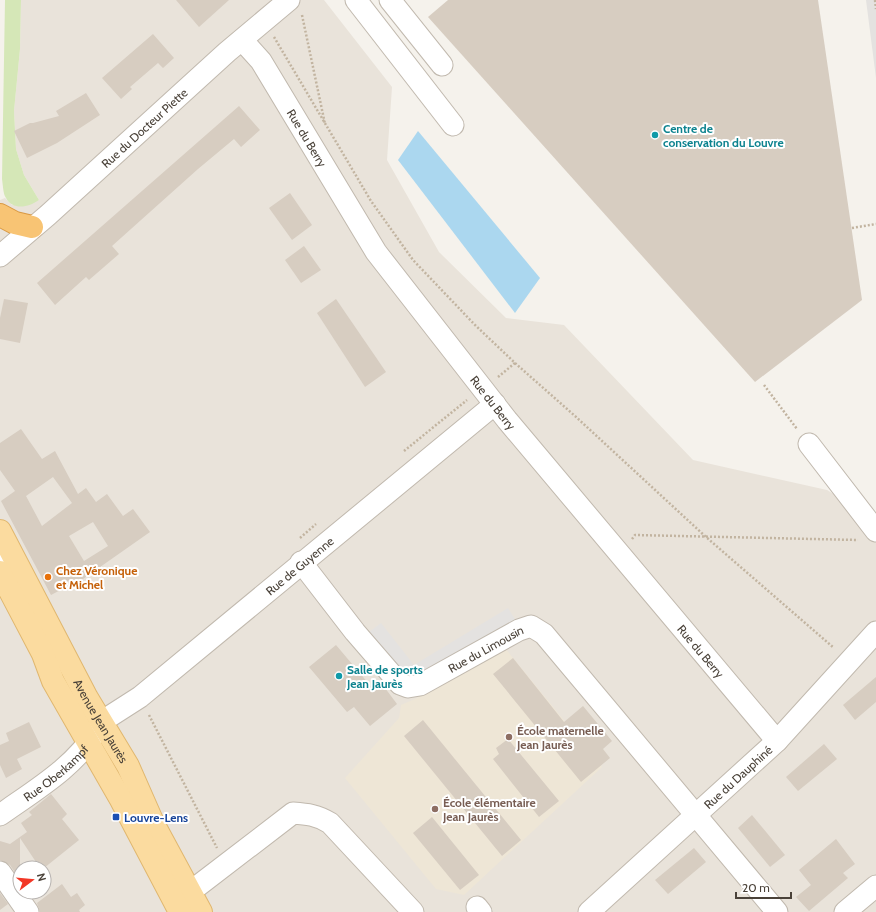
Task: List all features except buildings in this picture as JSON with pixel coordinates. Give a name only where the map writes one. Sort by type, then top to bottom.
[{"type":"highway","points":[[0,215],[15,223],[32,227]]},
{"type":"main road","name":"Avenue Jean Jaurès","points":[[0,531],[101,722],[128,766],[190,902],[201,912]]},
{"type":"main road","name":"Avenue Jean Jaurès","points":[[0,572],[43,654],[53,681],[120,798],[180,912]]},
{"type":"street","points":[[356,0],[453,125]]},
{"type":"street","points":[[390,0],[442,65]]},
{"type":"street","name":"Rue du Docteur Piette","points":[[0,256],[32,227],[48,215],[242,40],[295,4]]},
{"type":"street","name":"Rue du Berry","points":[[242,40],[261,61],[376,252],[507,420],[777,741]]},
{"type":"street","name":"Rue de Guyenne","points":[[101,722],[140,696],[301,562],[489,397]]},
{"type":"street","points":[[809,444],[868,535]]},
{"type":"street","points":[[0,559],[6,564],[79,702],[89,744]]},
{"type":"street","name":"Rue du Limousin","points":[[301,562],[375,655],[400,684],[408,687],[420,685],[519,630],[531,626],[544,634],[696,814]]},
{"type":"street","name":"Rue du Dauphiné","points":[[589,912],[777,741],[848,661],[876,632]]},
{"type":"street","name":"Rue Oberkampf","points":[[0,815],[74,761],[89,744],[101,722]]},
{"type":"street","points":[[190,902],[226,865],[293,813],[318,816],[330,822],[413,912]]},
{"type":"street","points":[[696,814],[777,912]]},
{"type":"street","points":[[0,872],[28,912]]},
{"type":"street","points":[[845,912],[876,886]]},
{"type":"path","points":[[875,0],[876,10]]},
{"type":"path","points":[[295,4],[326,126]]},
{"type":"path","points":[[273,34],[371,201],[413,260],[475,326],[515,363],[575,416],[706,537],[848,661]]},
{"type":"path","points":[[852,228],[876,224]]},
{"type":"path","points":[[401,453],[462,403],[489,397],[515,363]]},
{"type":"path","points":[[764,385],[809,444]]},
{"type":"path","points":[[301,562],[295,548],[301,536],[318,522]]},
{"type":"path","points":[[618,551],[636,535],[706,537],[868,535]]},
{"type":"path","points":[[140,696],[226,865]]},
{"type":"shaded area","points":[[21,0],[324,0],[392,87],[387,160],[439,252],[506,318],[564,325],[693,460],[827,490],[876,520],[876,912],[0,912],[0,200],[5,198],[12,205],[39,200],[24,175],[16,149],[14,111],[20,49]]},
{"type":"shaded area","points":[[866,0],[876,0],[876,78]]},
{"type":"shaded area","points":[[508,608],[516,621],[410,684],[365,635],[381,623],[414,665]]},
{"type":"shaded area","points":[[505,648],[602,767],[464,895],[436,889],[345,778],[399,718],[401,705],[415,699]]},
{"type":"green space","points":[[5,0],[21,0],[20,49],[14,111],[16,149],[24,175],[39,200],[26,206],[17,206],[9,202],[5,196],[2,179]]},
{"type":"water","points":[[418,131],[540,278],[515,313],[398,160]]},
{"type":"place","name":"Centre de conservation du Louvre","points":[[655,135]]},
{"type":"place","name":"Chez Véronique et Michel","points":[[48,577]]},
{"type":"place","name":"Salle de sports Jean Jaurès","points":[[339,676]]},
{"type":"place","name":"École maternelle Jean Jaurès","points":[[509,737]]},
{"type":"place","name":"École élémentaire Jean Jaurès","points":[[435,809]]},
{"type":"place","name":"Louvre-Lens","points":[[116,817]]}]
